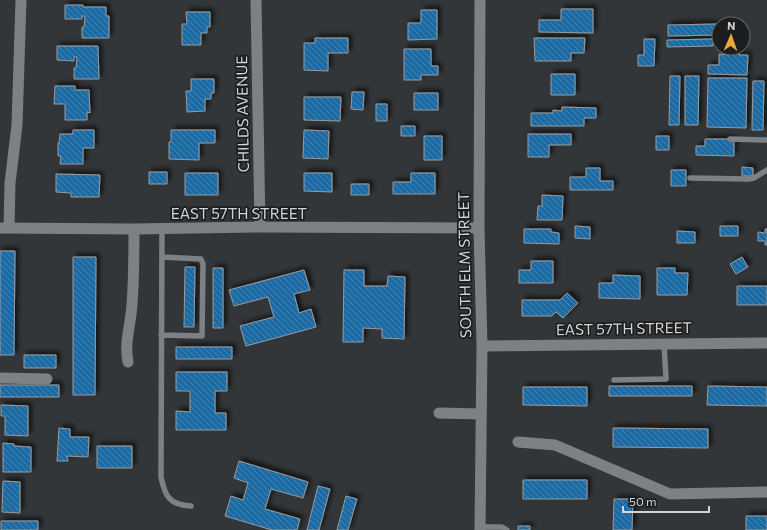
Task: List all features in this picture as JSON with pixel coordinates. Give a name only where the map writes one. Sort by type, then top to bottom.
[{"type":"street","points":[[4,228],[17,125],[21,0]]},
{"type":"street","name":"CHILDS AVENUE","points":[[256,0],[260,227]]},
{"type":"street","name":"SOUTH ELM STREET","points":[[480,0],[479,228],[482,346],[480,529]]},
{"type":"street","name":"EAST 57TH STREET","points":[[4,228],[479,228]]},
{"type":"street","points":[[128,362],[126,353],[132,306],[134,229]]},
{"type":"street","name":"EAST 57TH STREET","points":[[482,346],[767,343]]},
{"type":"street","points":[[0,378],[47,379]]},
{"type":"street","points":[[439,413],[481,414]]},
{"type":"street","points":[[518,442],[555,444],[670,494],[767,492]]},
{"type":"lane","points":[[730,139],[767,140]]},
{"type":"lane","points":[[690,178],[748,179],[754,178],[767,170]]},
{"type":"lane","points":[[162,229],[161,477],[164,490],[171,501],[180,506],[191,506]]},
{"type":"lane","points":[[161,336],[202,336],[203,264],[201,259],[162,257]]},
{"type":"lane","points":[[614,380],[666,379],[664,344]]},
{"type":"lane","points":[[480,529],[502,527],[507,530]]},
{"type":"building","points":[[65,5],[106,7],[106,16],[109,16],[109,38],[82,38],[82,27],[84,27],[85,16],[82,16],[82,19],[65,19]]},
{"type":"building","points":[[561,9],[593,9],[593,33],[539,32],[539,20],[561,20]]},
{"type":"building","points":[[421,10],[437,10],[437,39],[408,40],[408,23],[421,23]]},
{"type":"building","points":[[186,12],[210,12],[210,27],[207,27],[207,33],[201,33],[201,45],[182,45],[182,24],[187,24]]},
{"type":"building","points":[[711,24],[711,35],[668,36],[668,25]]},
{"type":"building","points":[[315,38],[348,38],[348,53],[328,53],[328,71],[304,70],[304,43],[315,43]]},
{"type":"building","points":[[534,38],[585,38],[584,53],[571,53],[571,61],[535,61]]},
{"type":"building","points":[[644,39],[655,39],[654,66],[638,66],[638,55],[644,55]]},
{"type":"building","points":[[711,39],[711,46],[667,47],[667,40]]},
{"type":"building","points":[[57,46],[98,46],[99,79],[74,79],[74,68],[76,68],[77,57],[74,57],[74,61],[57,60]]},
{"type":"building","points":[[404,49],[431,49],[431,66],[438,66],[438,75],[421,75],[421,80],[404,80]]},
{"type":"building","points":[[719,56],[748,56],[747,75],[708,74],[708,65],[719,65]]},
{"type":"building","points":[[551,74],[575,74],[575,95],[551,95]]},
{"type":"building","points":[[670,76],[680,76],[679,125],[669,125]]},
{"type":"building","points":[[685,76],[699,76],[698,125],[685,125]]},
{"type":"building","points":[[708,78],[747,78],[746,128],[707,127]]},
{"type":"building","points":[[191,79],[214,79],[214,93],[211,93],[211,99],[205,99],[205,111],[187,112],[186,91],[191,91]]},
{"type":"building","points":[[753,81],[764,81],[763,130],[752,130]]},
{"type":"building","points":[[55,86],[75,86],[75,90],[89,90],[90,113],[87,112],[87,120],[65,120],[65,104],[54,104]]},
{"type":"building","points":[[352,92],[364,92],[363,110],[351,109]]},
{"type":"building","points":[[414,93],[438,93],[438,110],[414,110]]},
{"type":"building","points":[[304,97],[341,97],[340,121],[304,120]]},
{"type":"building","points":[[376,104],[387,104],[387,121],[376,121]]},
{"type":"building","points":[[562,107],[596,108],[596,118],[584,118],[584,126],[531,126],[531,113],[553,113],[553,110],[562,111]]},
{"type":"building","points":[[401,126],[415,126],[415,136],[401,136]]},
{"type":"building","points":[[73,130],[94,130],[94,148],[83,148],[83,164],[60,164],[61,156],[58,156],[58,143],[60,134],[73,134]]},
{"type":"building","points":[[171,130],[215,130],[215,143],[199,143],[199,160],[169,159]]},
{"type":"building","points":[[304,130],[329,131],[328,159],[303,158]]},
{"type":"building","points":[[528,134],[571,134],[571,145],[549,145],[549,157],[528,157]]},
{"type":"building","points":[[424,136],[442,136],[442,160],[424,160]]},
{"type":"building","points":[[656,136],[669,136],[669,150],[656,150]]},
{"type":"building","points":[[705,139],[734,139],[734,156],[696,155],[696,146],[705,146]]},
{"type":"building","points":[[742,167],[753,168],[753,176],[742,176]]},
{"type":"building","points":[[586,168],[600,168],[600,181],[613,181],[613,190],[570,190],[570,177],[586,177]]},
{"type":"building","points":[[671,170],[686,170],[686,186],[671,186]]},
{"type":"building","points":[[149,172],[167,172],[167,184],[149,184]]},
{"type":"building","points":[[185,173],[218,173],[218,195],[185,195]]},
{"type":"building","points":[[304,173],[332,173],[332,192],[304,191]]},
{"type":"building","points":[[411,173],[435,173],[435,194],[393,194],[393,182],[411,182]]},
{"type":"building","points":[[56,174],[100,175],[99,197],[71,197],[71,193],[56,192]]},
{"type":"building","points":[[351,184],[369,184],[369,195],[351,195]]},
{"type":"building","points":[[542,195],[563,196],[562,220],[537,220],[538,206],[542,206]]},
{"type":"building","points":[[575,226],[590,227],[590,239],[575,238]]},
{"type":"building","points":[[720,226],[738,226],[738,236],[720,236]]},
{"type":"building","points":[[524,229],[551,229],[551,232],[559,233],[559,244],[524,243]]},
{"type":"building","points":[[765,229],[767,229],[767,245],[765,245],[765,241],[758,241],[758,232],[765,233]]},
{"type":"building","points":[[677,231],[695,232],[695,243],[677,243]]},
{"type":"building","points":[[0,251],[15,251],[14,355],[0,355]]},
{"type":"building","points":[[73,257],[96,257],[95,395],[73,395]]},
{"type":"building","points":[[742,257],[748,267],[736,274],[730,264]]},
{"type":"building","points":[[531,261],[553,261],[553,283],[519,283],[519,270],[531,270]]},
{"type":"building","points":[[185,267],[195,267],[194,327],[184,327]]},
{"type":"building","points":[[213,268],[223,268],[223,328],[213,328]]},
{"type":"building","points":[[657,268],[675,268],[675,273],[688,273],[687,295],[657,295]]},
{"type":"building","points":[[304,270],[310,290],[294,294],[299,313],[311,309],[316,327],[246,346],[240,326],[274,317],[268,297],[234,306],[229,290]]},
{"type":"building","points":[[344,270],[364,270],[364,286],[387,286],[388,276],[405,277],[404,339],[382,338],[382,329],[363,328],[363,342],[343,342]]},
{"type":"building","points":[[613,275],[640,276],[640,299],[599,298],[599,283],[613,283]]},
{"type":"building","points":[[737,286],[767,286],[767,305],[737,305]]},
{"type":"building","points":[[567,293],[578,303],[563,318],[556,312],[552,316],[522,316],[522,300],[560,300]]},
{"type":"building","points":[[176,347],[232,347],[232,359],[176,359]]},
{"type":"building","points":[[24,355],[56,355],[56,368],[24,368]]},
{"type":"building","points":[[176,372],[227,372],[227,391],[215,391],[215,413],[226,413],[226,430],[176,430],[176,411],[190,412],[190,391],[176,391]]},
{"type":"building","points":[[0,385],[59,385],[59,397],[0,397]]},
{"type":"building","points":[[609,386],[692,386],[692,396],[609,396]]},
{"type":"building","points":[[708,386],[767,387],[767,406],[707,405]]},
{"type":"building","points":[[523,387],[587,387],[587,406],[523,405]]},
{"type":"building","points":[[1,405],[28,406],[28,436],[5,435],[5,416],[1,416]]},
{"type":"building","points":[[59,428],[70,429],[70,437],[89,437],[88,457],[67,456],[68,461],[57,461]]},
{"type":"building","points":[[613,428],[708,429],[708,448],[613,447]]},
{"type":"building","points":[[3,443],[14,444],[14,446],[31,447],[31,472],[3,472]]},
{"type":"building","points":[[97,446],[132,446],[132,468],[97,468]]},
{"type":"building","points":[[239,461],[308,482],[303,498],[271,489],[265,509],[300,519],[297,530],[272,530],[225,516],[231,496],[243,500],[248,483],[234,478]]},
{"type":"building","points":[[523,480],[587,480],[587,499],[523,499]]},
{"type":"building","points":[[3,481],[20,482],[20,513],[2,512]]},
{"type":"building","points":[[318,486],[330,489],[319,530],[307,530]]},
{"type":"building","points":[[346,496],[357,499],[348,530],[337,530]]},
{"type":"building","points":[[614,499],[633,499],[632,530],[613,530]]},
{"type":"building","points":[[746,516],[767,516],[767,530],[746,530]]},
{"type":"building","points":[[1,521],[38,521],[38,530],[1,530]]},
{"type":"building","points":[[518,526],[530,526],[530,530],[518,530]]}]
